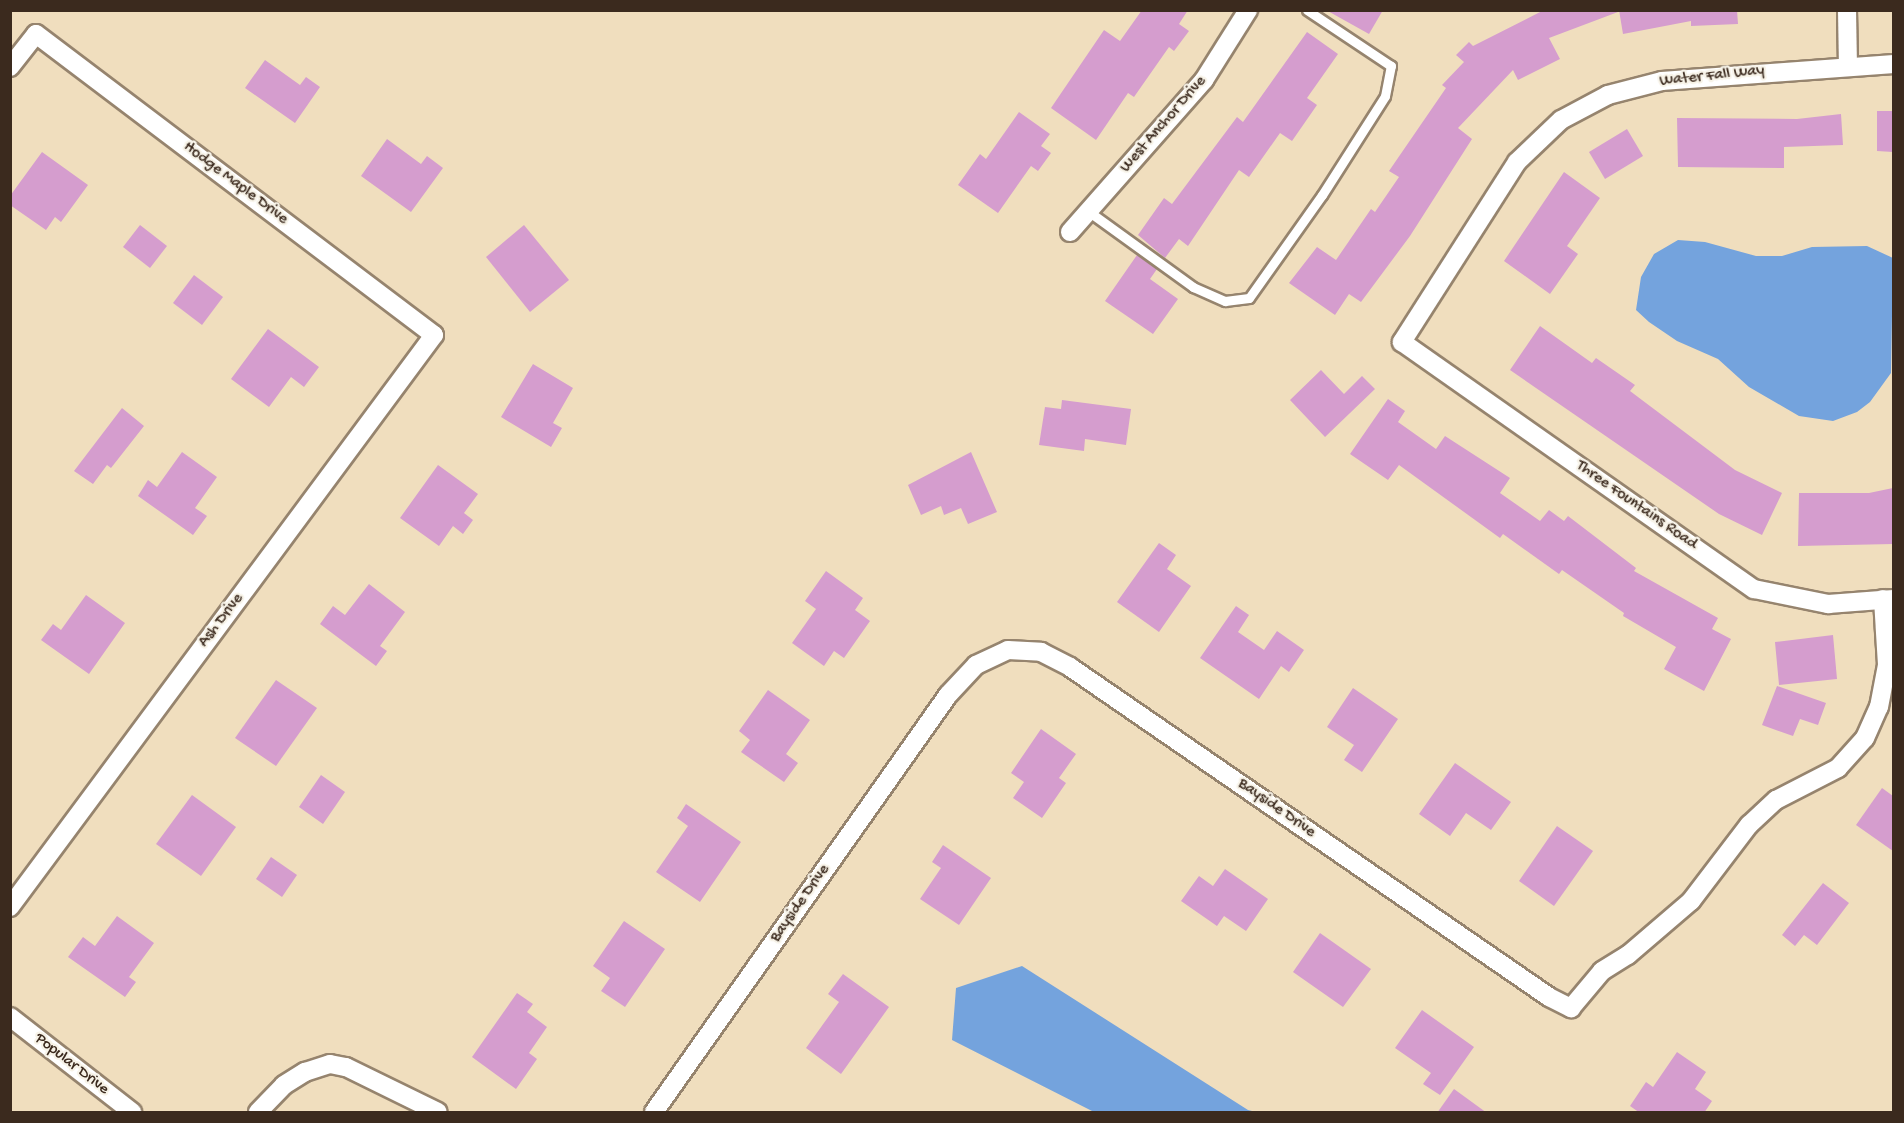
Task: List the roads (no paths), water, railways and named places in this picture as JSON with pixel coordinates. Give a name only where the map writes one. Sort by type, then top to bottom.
[{"type":"street","name":"West Anchor Drive","points":[[1070,232],[1204,80],[1248,10]]},
{"type":"street","points":[[1846,10],[1848,65]]},
{"type":"street","name":"Hodge Maple Drive","points":[[10,67],[36,34],[434,334]]},
{"type":"street","name":"Water Fall Way","points":[[1402,342],[1517,162],[1561,120],[1608,95],[1662,81],[1848,65],[1893,64]]},
{"type":"street","name":"Ash Drive","points":[[10,907],[434,334]]},
{"type":"street","name":"Three Fountains Road","points":[[1402,342],[1754,589],[1828,604],[1888,599]]},
{"type":"street","name":"Bayside Drive","points":[[654,1113],[948,694],[976,665],[1008,650],[1041,652],[1070,667],[1549,997],[1571,1008],[1602,971],[1628,955],[1690,901],[1749,825],[1776,800],[1838,768],[1865,738],[1879,707],[1887,665],[1888,599]]},
{"type":"street","name":"Popular Drive","points":[[10,1017],[132,1113]]},
{"type":"street","points":[[258,1113],[284,1085],[305,1072],[330,1064],[346,1067],[438,1113]]},
{"type":"lane","points":[[1088,212],[1193,287],[1225,301],[1249,298],[1322,195],[1378,106],[1391,66],[1307,10]]},
{"type":"water","points":[[1678,240],[1705,242],[1756,256],[1782,256],[1812,247],[1867,246],[1893,258],[1891,373],[1870,402],[1857,412],[1833,421],[1799,416],[1749,387],[1718,359],[1677,341],[1649,322],[1636,310],[1641,277],[1654,254]]},
{"type":"water","points":[[1022,966],[1248,1110],[1256,1112],[1094,1112],[952,1040],[956,988]]}]
